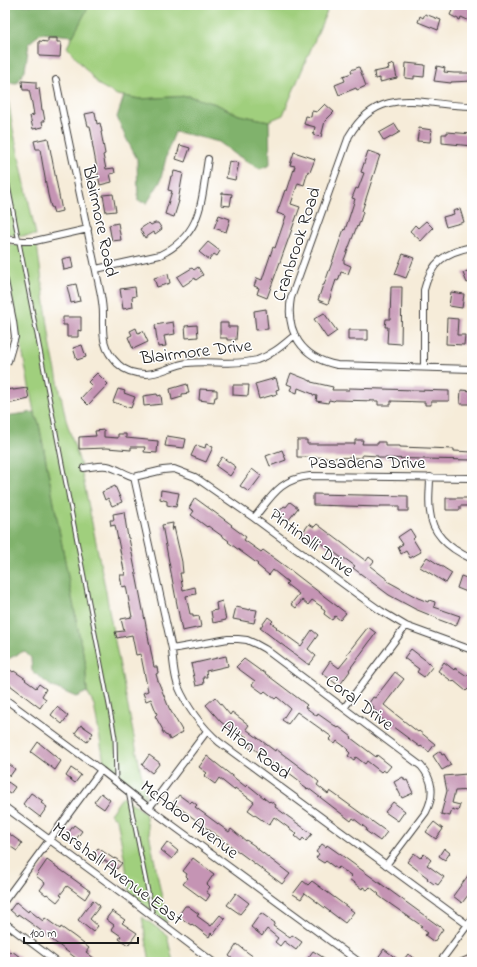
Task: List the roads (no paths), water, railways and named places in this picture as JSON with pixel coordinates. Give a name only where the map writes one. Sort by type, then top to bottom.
[{"type":"street","name":"Blairmore Road","points":[[56,80],[101,295],[104,344],[118,365]]},
{"type":"street","name":"Cranbrook Road","points":[[472,106],[445,105],[408,100],[397,101],[387,103],[369,112],[354,126],[349,136],[291,298],[289,308],[292,328],[301,346],[318,359],[327,363],[337,365],[472,368]]},
{"type":"street","points":[[96,269],[160,255],[177,245],[186,236],[201,205],[208,159]]},
{"type":"street","points":[[5,239],[35,241],[88,229]]},
{"type":"street","points":[[424,367],[424,290],[427,280],[434,267],[444,256],[453,251],[472,247]]},
{"type":"street","points":[[5,281],[15,337],[8,361]]},
{"type":"street","name":"Blairmore Drive","points":[[118,365],[127,371],[145,374],[185,363],[248,362],[276,351],[295,335]]},
{"type":"street","points":[[84,468],[107,466],[134,477]]},
{"type":"street","name":"Pintinalli Drive","points":[[134,477],[174,469],[195,477],[254,518],[381,611],[406,626],[472,650]]},
{"type":"street","name":"Alton Road","points":[[134,477],[172,649],[174,672],[178,686],[187,704],[207,731],[219,742],[470,927]]},
{"type":"street","name":"Pasadena Drive","points":[[254,518],[276,490],[283,484],[300,477],[472,478]]},
{"type":"street","points":[[430,477],[430,514],[435,528],[442,540],[449,546],[472,559]]},
{"type":"street","points":[[344,708],[406,626]]},
{"type":"street","name":"Coral Drive","points":[[172,649],[228,639],[246,640],[256,644],[265,649],[421,766],[430,780],[432,797],[426,812],[386,865]]},
{"type":"street","name":"McAdoo Avenue","points":[[5,698],[149,808],[359,962]]},
{"type":"street","points":[[149,808],[207,731]]},
{"type":"street","points":[[5,900],[101,770]]},
{"type":"street","name":"Marshall Avenue East","points":[[5,807],[213,962]]},
{"type":"street","points":[[440,962],[470,927],[472,919]]},
{"type":"street","points":[[5,923],[57,962]]},
{"type":"lane","points":[[5,170],[113,726],[115,738],[116,782]]},
{"type":"lane","points":[[128,792],[154,918]]}]
